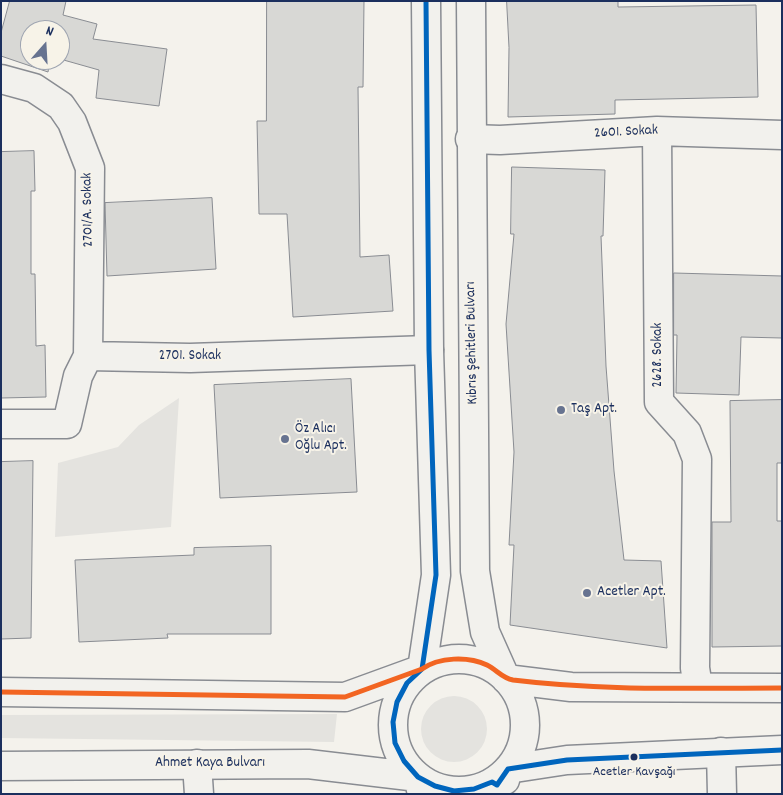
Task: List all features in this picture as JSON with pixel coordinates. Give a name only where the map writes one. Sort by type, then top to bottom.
[{"type":"main road","points":[[426,1],[429,350],[436,575],[422,669],[407,684],[397,702],[393,722],[398,749],[420,785],[454,790],[474,789],[492,782],[505,782],[567,760],[782,750]]},
{"type":"main road","name":"Kıbrıs Şehitleri Bulvarı","points":[[470,1],[475,571],[485,632],[506,678]]},
{"type":"main road","name":"2701/A. Sokak","points":[[1,79],[34,88],[60,106],[72,122],[90,168],[88,356]]},
{"type":"main road","name":"2601. Sokak","points":[[470,139],[500,140],[657,131],[782,135]]},
{"type":"main road","name":"2628. Sokak","points":[[657,131],[659,402],[687,433],[697,459],[695,668],[698,687]]},
{"type":"main road","name":"2701. Sokak","points":[[88,356],[190,358],[429,350]]},
{"type":"main road","points":[[1,424],[67,424],[78,376],[88,356]]},
{"type":"main road","points":[[1,692],[345,697],[443,660],[466,659],[487,665],[506,678],[518,695],[524,714],[524,734],[519,753],[505,782]]},
{"type":"main road","points":[[506,678],[571,686],[782,688]]},
{"type":"main road","points":[[721,752],[722,794]]},
{"type":"main road","points":[[197,764],[199,794]]},
{"type":"main road","name":"Ahmet Kaya Bulvarı","points":[[1,766],[308,764],[420,785]]},
{"type":"shaded area","points":[[179,398],[171,527],[55,537],[58,463],[118,447],[139,425]]},
{"type":"shaded area","points":[[454,696],[467,699],[477,706],[484,716],[487,729],[484,742],[477,752],[467,759],[454,762],[441,759],[431,752],[424,742],[421,729],[424,716],[431,706],[441,699]]},
{"type":"shaded area","points":[[337,714],[334,742],[1,738],[1,715]]},
{"type":"building","points":[[10,1],[66,1],[63,15],[97,24],[93,39],[167,49],[159,106],[96,98],[99,70],[70,62],[70,20],[20,20],[20,62],[1,56],[1,33]]},
{"type":"building","points":[[267,1],[364,1],[363,87],[358,87],[360,257],[389,255],[393,311],[293,317],[287,214],[259,214],[257,121],[266,121]]},
{"type":"building","points":[[507,1],[618,1],[618,7],[756,5],[758,97],[615,100],[615,114],[508,117],[509,48]]},
{"type":"building","points":[[34,151],[35,191],[31,191],[31,274],[35,274],[36,346],[45,345],[46,397],[1,398],[1,152]]},
{"type":"building","points":[[512,167],[605,170],[603,236],[601,236],[606,366],[614,471],[624,560],[661,561],[667,648],[510,625],[514,545],[509,545],[514,452],[506,324],[514,234],[511,234]]},
{"type":"building","points":[[212,198],[216,269],[107,276],[105,203]]},
{"type":"building","points":[[674,273],[782,276],[782,338],[741,337],[739,395],[676,393],[677,335],[674,335]]},
{"type":"building","name":"Öz Alıcı Oğlu Apt.","points":[[351,379],[357,492],[220,498],[214,385]]},
{"type":"building","points":[[782,400],[782,463],[777,463],[777,521],[782,521],[782,646],[712,647],[712,522],[731,522],[730,401]]},
{"type":"building","points":[[33,461],[31,638],[1,639],[1,462]]},
{"type":"building","points":[[271,546],[271,634],[167,634],[168,638],[79,642],[75,560],[194,555],[194,548]]},
{"type":"transit line","points":[[426,1],[429,350],[436,575],[422,669],[407,683],[397,702],[393,722],[395,743],[404,761],[418,777],[435,786],[454,791],[474,789],[492,782],[497,785],[508,769],[567,760],[782,750]]},
{"type":"transit line","points":[[1,692],[345,697],[437,662],[454,659],[479,662],[491,667],[509,679],[546,684],[647,688],[782,688]]},
{"type":"place","name":"Taş Apt.","points":[[561,410]]},
{"type":"place","name":"Öz Alıcı Oğlu Apt.","points":[[285,439]]},
{"type":"place","name":"Acetler Apt.","points":[[587,593]]},
{"type":"place","name":"Acetler Kavşağı","points":[[634,757]]}]
